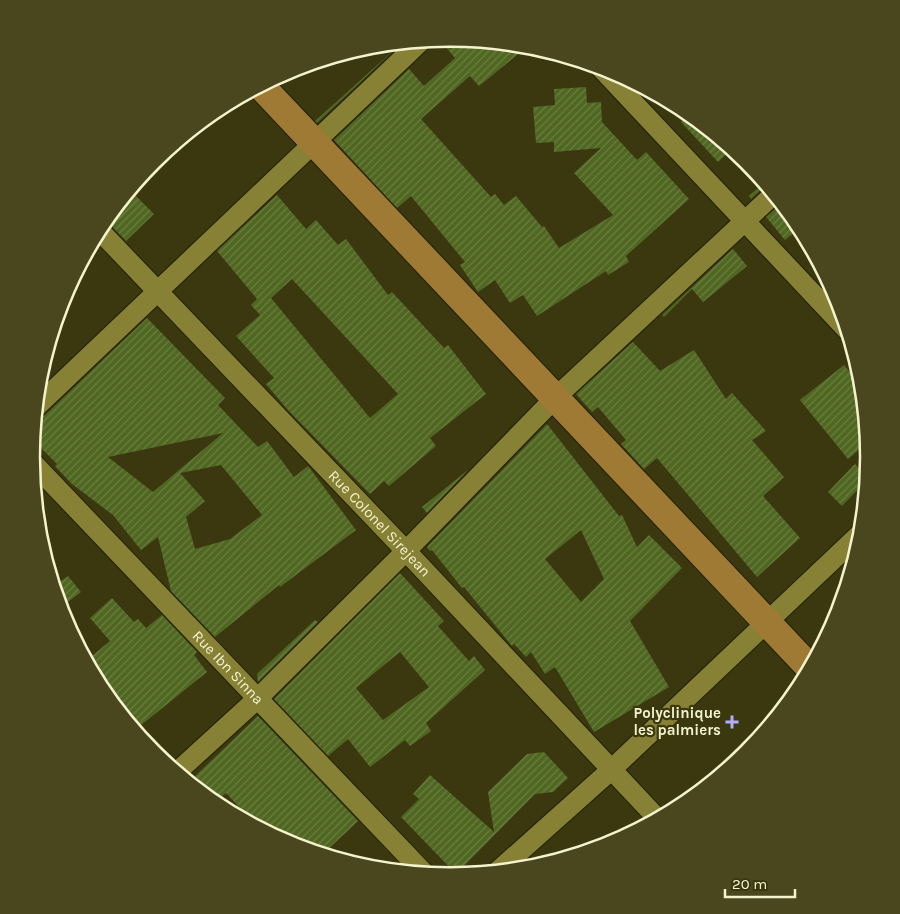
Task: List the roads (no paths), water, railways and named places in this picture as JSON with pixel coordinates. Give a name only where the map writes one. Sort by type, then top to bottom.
[{"type":"main road","points":[[266,91],[316,142],[473,313],[556,398],[805,662]]},
{"type":"street","points":[[45,399],[413,49]]},
{"type":"street","points":[[613,81],[835,318]]},
{"type":"street","points":[[183,767],[256,700],[556,398],[769,199]]},
{"type":"street","name":"Rue Colonel Sirejean","points":[[105,236],[406,551],[653,813]]},
{"type":"street","name":"Rue Ibn Sinna","points":[[41,471],[256,700],[417,865]]},
{"type":"street","points":[[508,862],[611,770],[851,543]]},
{"type":"place","name":"Polyclinique les palmiers","points":[[732,722]]}]
